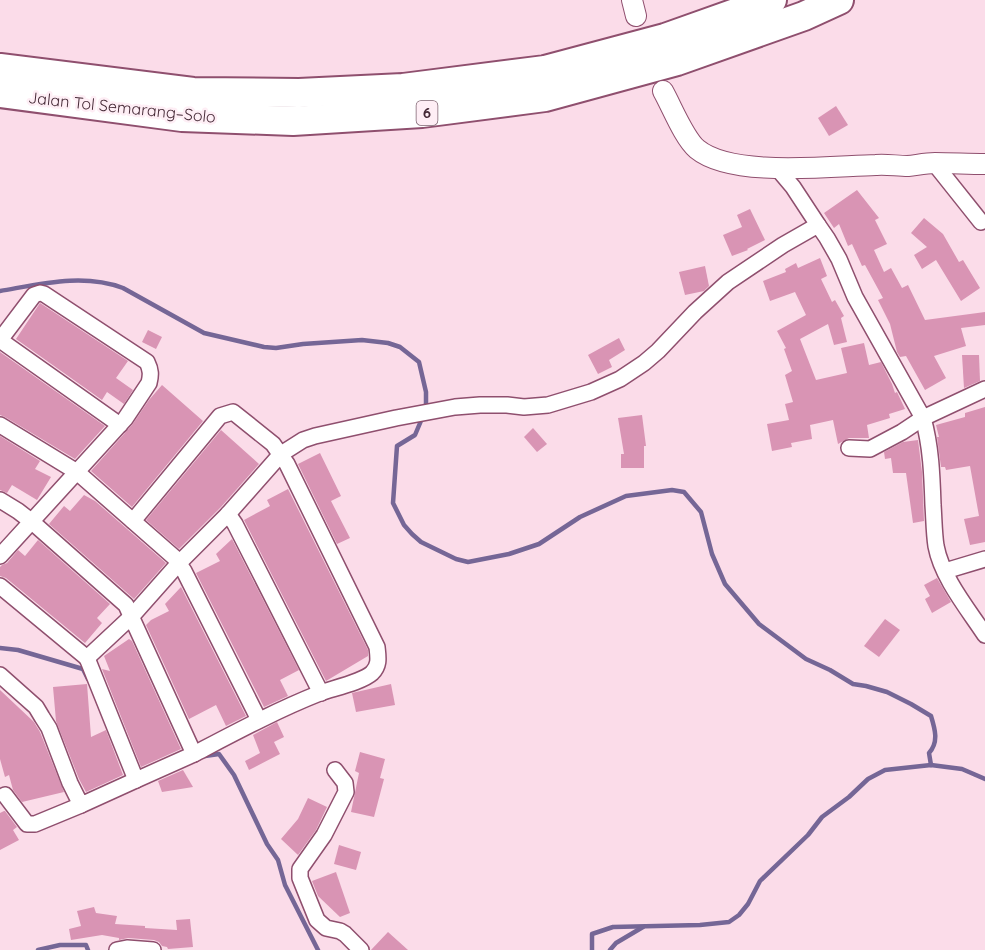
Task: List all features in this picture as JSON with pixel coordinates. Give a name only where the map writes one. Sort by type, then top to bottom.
[{"type":"highway","name":"Jalan Tol Semarang–Solo","points":[[0,68],[192,92],[299,93],[403,88],[545,70],[665,38],[772,0]]},
{"type":"highway","name":"Jalan Tol Semarang–Solo","points":[[0,93],[182,117],[293,121],[422,113],[545,97],[666,64],[793,19],[839,0]]},
{"type":"street","points":[[663,91],[688,139],[697,149],[722,162],[741,166],[777,168],[906,166],[934,163],[985,164]]},
{"type":"street","points":[[934,163],[981,222]]},
{"type":"street","points":[[777,168],[827,238],[839,259],[855,297],[923,418],[928,434],[934,532],[939,559],[985,635]]},
{"type":"street","points":[[87,658],[132,616],[281,454],[303,440],[454,407],[548,405],[608,386],[632,372],[658,351],[695,312],[728,282],[783,245],[818,225]]},
{"type":"street","points":[[0,556],[120,425],[151,376],[147,362],[44,294],[34,295],[0,340],[120,425]]},
{"type":"street","points":[[849,448],[870,449],[903,432],[923,418],[985,389]]},
{"type":"street","points":[[2,792],[27,824],[36,824],[194,754],[259,720],[369,675],[378,666],[377,647],[281,454],[273,444],[233,412],[220,416],[133,520]]},
{"type":"street","points":[[0,425],[77,472],[179,563],[259,720]]},
{"type":"street","points":[[0,500],[31,521],[126,605],[194,754]]},
{"type":"street","points":[[228,514],[321,693]]},
{"type":"street","points":[[945,571],[985,559]]},
{"type":"street","points":[[0,586],[87,658],[136,780]]},
{"type":"street","points":[[0,675],[36,707],[49,728],[81,805]]},
{"type":"street","points":[[335,770],[345,783],[346,792],[324,835],[300,869],[300,878],[317,920],[326,928],[345,934],[361,950]]},
{"type":"street","points":[[117,950],[126,948],[153,950]]},
{"type":"building","points":[[836,106],[848,125],[829,136],[818,118]]},
{"type":"building","points":[[857,190],[879,218],[875,220],[887,244],[874,250],[884,272],[891,268],[902,288],[908,285],[925,320],[985,312],[985,325],[961,328],[966,346],[934,356],[946,378],[925,390],[906,356],[900,357],[897,352],[890,324],[878,300],[883,298],[865,265],[862,266],[852,244],[848,246],[839,224],[834,228],[824,213]]},
{"type":"building","points":[[750,209],[765,240],[732,256],[723,235],[742,227],[737,215]]},
{"type":"building","points":[[924,218],[943,234],[959,262],[963,260],[980,288],[961,301],[936,260],[922,269],[914,255],[927,247],[911,233]]},
{"type":"building","points":[[820,258],[827,276],[821,279],[832,302],[835,300],[844,316],[841,318],[847,342],[834,345],[828,324],[800,339],[816,380],[847,373],[841,348],[864,343],[869,365],[881,362],[905,409],[889,414],[890,418],[867,425],[869,438],[849,438],[838,444],[833,420],[810,425],[812,439],[791,443],[792,447],[772,451],[767,424],[789,420],[785,404],[793,402],[785,375],[792,371],[784,349],[786,348],[777,331],[806,315],[795,292],[770,301],[763,281],[786,272],[785,269],[796,263],[798,268]]},
{"type":"building","points":[[705,266],[709,286],[704,291],[685,295],[679,272]]},
{"type":"building","points":[[40,303],[128,361],[116,378],[133,390],[124,404],[107,392],[102,400],[16,339]]},
{"type":"building","points":[[148,330],[162,337],[156,349],[142,342]]},
{"type":"building","points":[[619,338],[625,350],[609,360],[612,367],[598,374],[588,355]]},
{"type":"building","points":[[0,352],[105,426],[75,459],[0,415]]},
{"type":"building","points":[[962,355],[979,355],[980,381],[964,388]]},
{"type":"building","points":[[162,385],[203,421],[132,507],[91,471],[132,425]]},
{"type":"building","points":[[985,407],[985,542],[970,545],[964,519],[979,516],[970,466],[946,470],[945,467],[941,467],[936,425],[965,417],[965,413]]},
{"type":"building","points":[[642,415],[646,446],[644,446],[644,468],[621,468],[621,454],[624,454],[618,418]]},
{"type":"building","points":[[533,428],[547,444],[537,452],[524,437]]},
{"type":"building","points":[[221,430],[259,464],[179,549],[146,520]]},
{"type":"building","points":[[0,436],[40,461],[35,469],[51,477],[37,500],[12,485],[7,493],[0,490]]},
{"type":"building","points":[[918,440],[924,521],[913,523],[906,473],[893,473],[891,458],[885,459],[884,452],[903,442]]},
{"type":"building","points":[[320,453],[341,496],[331,501],[350,538],[337,544],[298,464]]},
{"type":"building","points":[[288,489],[368,650],[368,656],[326,681],[244,520],[270,506],[267,500]]},
{"type":"building","points":[[84,495],[95,501],[166,563],[134,599],[49,524],[64,506],[70,511]]},
{"type":"building","points":[[232,539],[299,670],[280,680],[288,696],[264,707],[196,573],[220,561],[216,554]]},
{"type":"building","points":[[38,540],[110,604],[97,618],[102,623],[85,643],[6,578],[0,576],[2,565],[7,563],[18,550],[25,556]]},
{"type":"building","points":[[937,578],[951,602],[932,613],[925,599],[930,596],[924,585]]},
{"type":"building","points":[[181,587],[246,716],[226,726],[216,705],[189,719],[146,625],[169,611],[165,604]]},
{"type":"building","points":[[885,619],[900,630],[879,657],[864,646]]},
{"type":"building","points":[[129,639],[132,641],[181,749],[141,767],[102,669],[110,671],[104,656]]},
{"type":"building","points":[[87,684],[91,737],[106,730],[123,775],[86,792],[56,721],[53,687]]},
{"type":"building","points":[[391,684],[395,705],[356,712],[352,693]]},
{"type":"building","points":[[0,690],[34,722],[64,792],[22,802],[13,790],[9,775],[5,777],[0,759]]},
{"type":"building","points":[[277,722],[284,737],[274,742],[280,754],[249,770],[245,761],[260,753],[253,735]]},
{"type":"building","points":[[360,752],[385,759],[380,778],[384,779],[374,817],[351,812],[359,773],[355,771]]},
{"type":"building","points":[[183,770],[193,787],[162,792],[158,781]]},
{"type":"building","points":[[308,798],[327,807],[316,830],[298,855],[281,839],[298,819]]},
{"type":"building","points":[[5,811],[17,827],[13,830],[19,840],[0,850],[0,813]]},
{"type":"building","points":[[339,845],[361,852],[356,870],[334,864]]},
{"type":"building","points":[[336,872],[350,913],[340,917],[318,896],[312,881]]},
{"type":"building","points":[[94,907],[96,913],[117,916],[115,924],[145,926],[145,928],[177,930],[176,920],[190,919],[193,947],[168,949],[154,940],[128,938],[119,940],[119,938],[102,935],[71,940],[69,929],[81,926],[77,911]]},
{"type":"building","points":[[388,932],[408,950],[371,950]]},
{"type":"waterway","points":[[0,291],[62,281],[93,281],[123,288],[204,333],[264,347],[276,348],[362,340],[388,343],[400,347],[419,362],[426,392],[426,409]]},
{"type":"waterway","points":[[423,416],[415,435],[397,446],[393,503],[404,525],[421,542],[456,559],[468,562],[509,554],[539,544],[580,517],[626,496],[672,490],[684,492],[701,512],[712,554],[725,584],[759,624],[806,659],[853,684],[887,692],[931,716],[935,735],[934,744],[929,753],[931,765]]},
{"type":"waterway","points":[[0,648],[18,650],[83,669],[88,679]]},
{"type":"waterway","points":[[205,756],[219,754],[234,775],[267,844],[278,860],[285,885],[318,950]]},
{"type":"waterway","points":[[592,950],[592,934],[613,927],[729,922],[748,904],[760,881],[808,835],[822,817],[868,779],[885,770],[931,765],[962,769],[985,779]]},
{"type":"waterway","points":[[610,950],[616,943],[643,927]]},
{"type":"waterway","points":[[38,950],[60,945],[86,945],[88,950]]}]
